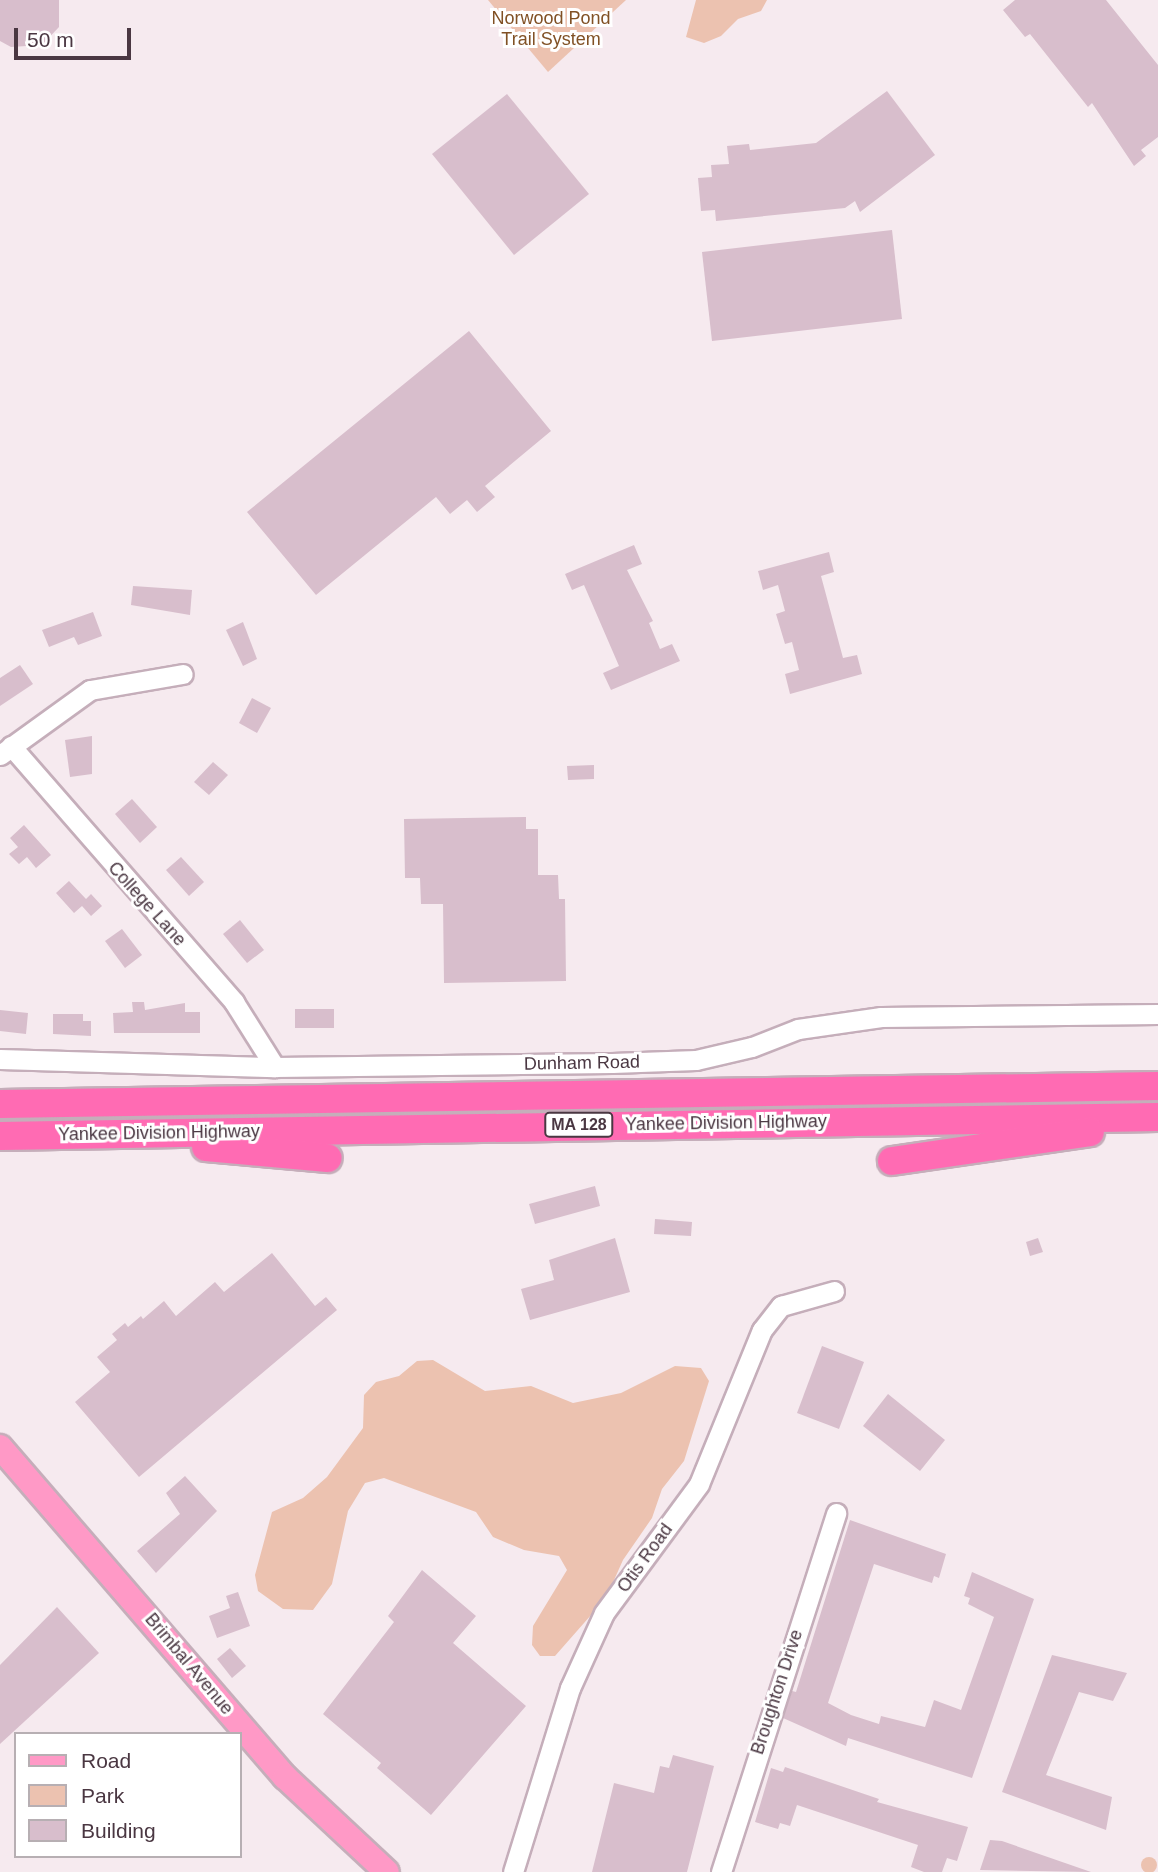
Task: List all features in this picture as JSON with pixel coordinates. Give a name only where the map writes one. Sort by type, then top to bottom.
[{"type":"highway","name":"Yankee Division Highway","points":[[0,1104],[1158,1086]]},
{"type":"highway","points":[[0,1090],[52,1103]]},
{"type":"highway","name":"Yankee Division Highway","points":[[0,1139],[1158,1116]]},
{"type":"highway","points":[[892,1161],[1158,1123]]},
{"type":"highway","points":[[0,1139],[204,1147],[328,1158]]},
{"type":"main road","name":"Brimbal Avenue","points":[[0,1447],[285,1777],[387,1872]]},
{"type":"street","points":[[6,750],[90,690],[183,674]]},
{"type":"street","name":"College Lane","points":[[6,750],[233,1002],[275,1067]]},
{"type":"street","name":"Dunham Road","points":[[0,1059],[275,1067],[696,1060],[752,1047],[798,1030],[881,1017],[1158,1014]]},
{"type":"street","name":"Otis Road","points":[[513,1872],[570,1688],[604,1613],[699,1484],[762,1330],[781,1306],[834,1291]]},
{"type":"street","name":"Broughton Drive","points":[[721,1872],[836,1513]]},
{"type":"green space","name":"Norwood Pond Trail System","points":[[488,0],[626,0],[548,72]]},
{"type":"green space","points":[[696,0],[767,0],[761,11],[738,19],[721,36],[704,43],[686,37]]},
{"type":"green space","points":[[433,1360],[485,1391],[531,1386],[573,1403],[621,1393],[675,1366],[701,1368],[709,1381],[684,1461],[662,1489],[652,1518],[623,1560],[606,1598],[555,1656],[540,1656],[532,1645],[533,1626],[567,1570],[559,1556],[524,1550],[493,1537],[476,1512],[384,1478],[365,1483],[348,1511],[332,1584],[313,1610],[283,1609],[258,1591],[255,1575],[272,1512],[303,1498],[327,1477],[363,1428],[364,1395],[376,1382],[399,1376],[417,1361]]},
{"type":"green space","points":[[1146,1857],[1152,1857],[1157,1865],[1155,1871],[1146,1873],[1141,1868],[1141,1862]]},
{"type":"building","points":[[0,0],[59,0],[59,27],[42,45],[11,47],[0,41]]},
{"type":"building","points":[[1015,0],[1106,0],[1158,65],[1158,137],[1141,150],[1146,156],[1134,166],[1092,103],[1088,107],[1030,34],[1025,37],[1003,10]]},
{"type":"building","points":[[887,91],[935,155],[860,212],[855,201],[845,208],[716,221],[715,210],[701,211],[698,178],[712,177],[711,165],[729,164],[727,146],[749,144],[750,150],[816,143]]},
{"type":"building","points":[[507,94],[589,194],[514,255],[432,154]]},
{"type":"building","points":[[892,230],[902,319],[712,341],[702,252]]},
{"type":"building","points":[[469,331],[551,431],[485,486],[495,497],[477,512],[467,500],[450,514],[436,497],[316,595],[247,512]]},
{"type":"building","points":[[634,545],[642,564],[627,570],[653,621],[649,623],[660,649],[672,644],[680,661],[611,690],[603,673],[619,666],[584,585],[572,590],[565,574]]},
{"type":"building","points":[[829,552],[834,572],[821,576],[843,658],[857,655],[862,674],[790,694],[785,674],[799,670],[792,642],[785,644],[776,614],[785,611],[778,585],[763,590],[758,571]]},
{"type":"building","points":[[133,586],[192,590],[190,615],[131,605]]},
{"type":"building","points":[[93,612],[102,636],[78,645],[74,637],[49,647],[42,630]]},
{"type":"building","points":[[243,622],[257,659],[243,666],[226,630]]},
{"type":"building","points":[[20,665],[33,684],[0,706],[0,678]]},
{"type":"building","points":[[252,698],[271,708],[257,733],[239,723]]},
{"type":"building","points":[[92,736],[92,774],[70,777],[65,740]]},
{"type":"building","points":[[213,762],[228,775],[209,795],[194,782]]},
{"type":"building","points":[[594,765],[594,779],[568,780],[567,766]]},
{"type":"building","points":[[132,799],[157,827],[140,843],[115,814]]},
{"type":"building","points":[[526,817],[526,829],[538,829],[538,875],[558,875],[559,899],[565,899],[566,981],[444,983],[443,904],[421,904],[420,878],[405,878],[404,819]]},
{"type":"building","points":[[24,825],[51,855],[36,868],[27,857],[19,864],[9,854],[18,847],[10,838]]},
{"type":"building","points":[[181,857],[204,882],[189,896],[166,870]]},
{"type":"building","points":[[69,881],[86,899],[91,894],[102,906],[91,916],[82,906],[74,913],[56,893]]},
{"type":"building","points":[[240,920],[264,950],[247,963],[223,934]]},
{"type":"building","points":[[122,929],[142,955],[125,968],[105,941]]},
{"type":"building","points":[[132,1002],[144,1002],[145,1010],[185,1003],[185,1012],[200,1012],[200,1033],[114,1033],[113,1013],[133,1012]]},
{"type":"building","points":[[295,1009],[334,1009],[334,1028],[295,1028]]},
{"type":"building","points":[[0,1010],[28,1013],[26,1034],[0,1031]]},
{"type":"building","points":[[53,1014],[83,1014],[83,1021],[91,1021],[91,1036],[53,1034]]},
{"type":"building","points":[[595,1186],[600,1206],[535,1224],[529,1204]]},
{"type":"building","points":[[655,1219],[692,1222],[691,1236],[654,1234]]},
{"type":"building","points":[[615,1238],[630,1292],[530,1320],[521,1289],[554,1280],[549,1260]]},
{"type":"building","points":[[1038,1238],[1043,1252],[1030,1256],[1026,1242]]},
{"type":"building","points":[[272,1253],[315,1306],[326,1297],[337,1310],[139,1477],[75,1402],[110,1372],[97,1357],[117,1340],[112,1334],[125,1323],[128,1327],[141,1316],[143,1319],[164,1301],[176,1316],[215,1282],[224,1292]]},
{"type":"building","points":[[822,1346],[864,1362],[839,1429],[797,1413]]},
{"type":"building","points":[[888,1394],[945,1440],[920,1471],[863,1426]]},
{"type":"building","points":[[185,1476],[217,1511],[156,1573],[137,1551],[180,1514],[166,1493]]},
{"type":"building","points":[[850,1520],[946,1554],[939,1578],[934,1576],[932,1583],[874,1564],[828,1703],[851,1715],[879,1724],[881,1716],[925,1727],[934,1700],[961,1710],[994,1617],[968,1604],[970,1598],[964,1596],[972,1572],[1034,1599],[972,1778],[848,1738],[846,1746],[783,1718],[792,1691],[796,1692]]},
{"type":"building","points":[[422,1570],[476,1616],[453,1643],[526,1706],[431,1815],[377,1768],[381,1763],[323,1714],[394,1622],[388,1616]]},
{"type":"building","points":[[238,1592],[250,1626],[217,1638],[209,1616],[230,1608],[226,1596]]},
{"type":"building","points":[[57,1607],[99,1653],[0,1744],[0,1665]]},
{"type":"building","points":[[230,1648],[246,1666],[232,1678],[217,1659]]},
{"type":"building","points":[[1052,1655],[1127,1673],[1113,1701],[1079,1692],[1046,1775],[1112,1797],[1106,1830],[1002,1792]]},
{"type":"building","points":[[673,1755],[714,1766],[687,1872],[592,1872],[614,1783],[654,1793],[660,1766],[669,1768]]},
{"type":"building","points":[[785,1767],[879,1799],[877,1802],[968,1827],[957,1861],[947,1858],[942,1872],[924,1872],[911,1867],[918,1845],[797,1805],[790,1826],[780,1823],[778,1829],[755,1822],[771,1768],[783,1772]]},
{"type":"building","points":[[990,1840],[1002,1841],[1091,1872],[980,1870]]}]
